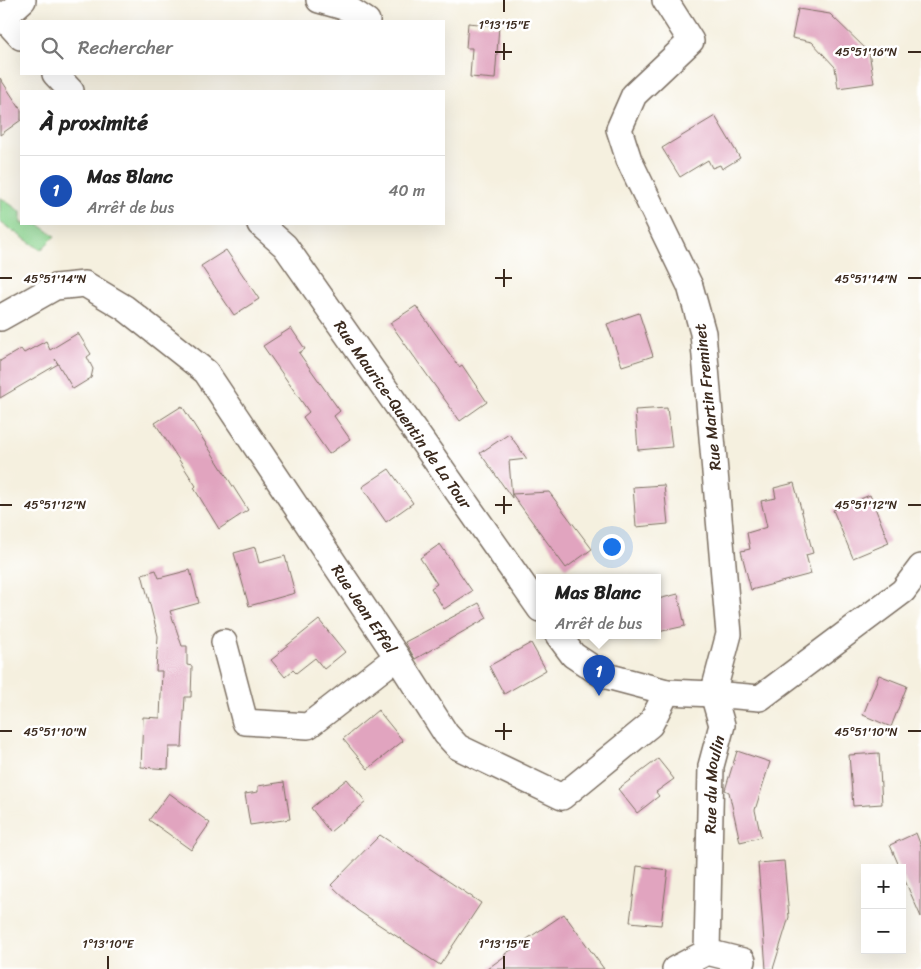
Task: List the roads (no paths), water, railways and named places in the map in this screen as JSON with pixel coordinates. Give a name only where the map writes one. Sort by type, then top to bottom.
[{"type":"street","points":[[20,36],[1,16],[23,0]]},
{"type":"street","points":[[319,0],[347,8],[365,20]]},
{"type":"street","name":"Rue Martin Freminet","points":[[665,0],[691,41],[634,95],[619,129],[629,160],[690,286],[703,333],[729,634],[714,694]]},
{"type":"street","points":[[56,75],[70,90]]},
{"type":"street","name":"Rue Maurice-Quentin de La Tour","points":[[261,225],[285,246],[536,603]]},
{"type":"street","name":"Rue Jean Effel","points":[[0,318],[55,287],[85,284],[125,308],[206,372],[446,734],[458,747],[562,797],[650,725],[667,692]]},
{"type":"street","points":[[561,639],[573,655],[603,675],[667,692],[760,698],[903,591],[921,567]]},
{"type":"street","points":[[224,642],[245,722],[308,726],[396,658]]},
{"type":"street","name":"Rue du Moulin","points":[[675,969],[724,960],[711,766],[722,725],[714,694]]},
{"type":"place","name":"Mas Blanc","points":[[599,696]]}]
